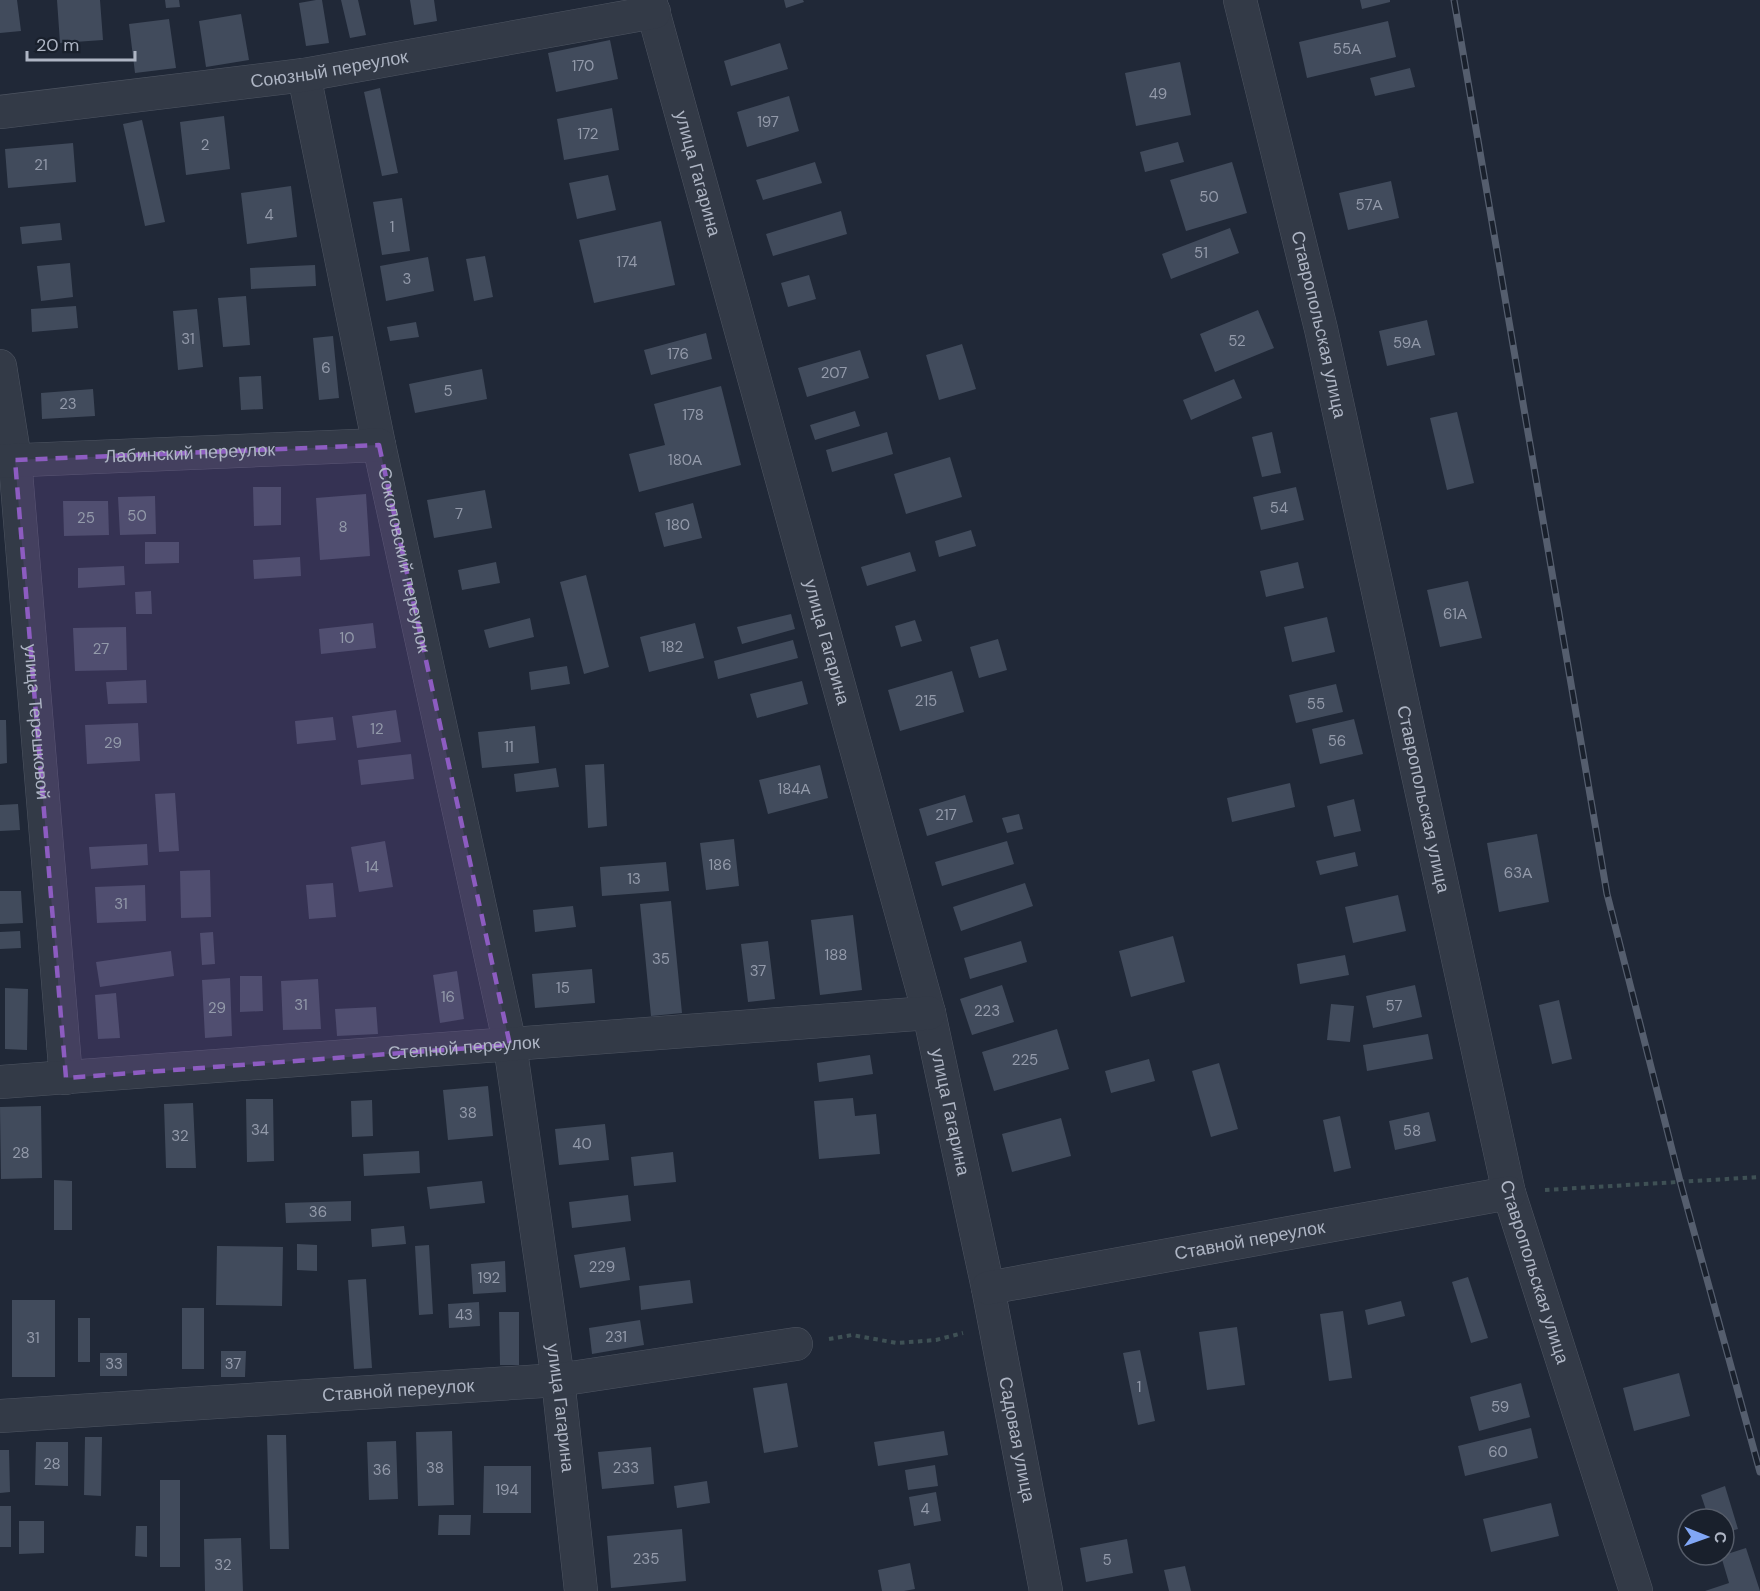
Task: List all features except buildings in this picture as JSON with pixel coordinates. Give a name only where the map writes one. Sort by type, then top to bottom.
[{"type":"street","name":"Ставропольская улица","points":[[1240,0],[1322,329],[1509,1193],[1636,1591]]},
{"type":"street","name":"Союзный переулок","points":[[0,112],[304,75],[652,6]]},
{"type":"street","name":"улица Гагарина","points":[[652,6],[929,1013],[988,1288]]},
{"type":"street","name":"Соколовский переулок","points":[[304,75],[379,445],[510,1045]]},
{"type":"street","name":"улица Терешковой","points":[[0,366],[66,1078]]},
{"type":"street","name":"Лабинский переулок","points":[[7,460],[379,445]]},
{"type":"street","name":"Степной переулок","points":[[0,1082],[929,1013]]},
{"type":"street","name":"улица Гагарина","points":[[510,1045],[558,1380],[580,1591]]},
{"type":"street","name":"Ставной переулок","points":[[988,1288],[1509,1193]]},
{"type":"street","name":"Садовая улица","points":[[988,1288],[1046,1591]]},
{"type":"street","name":"Ставной переулок","points":[[0,1416],[558,1380],[796,1344]]},
{"type":"path","points":[[1509,1193],[1760,1177]]},
{"type":"path","points":[[796,1344],[852,1335],[897,1343],[936,1340],[995,1324]]},
{"type":"highlighted area","points":[[379,445],[510,1045],[66,1078],[15,460]]},
{"type":"railway","points":[[1454,0],[1607,894],[1680,1181],[1760,1472]]}]
